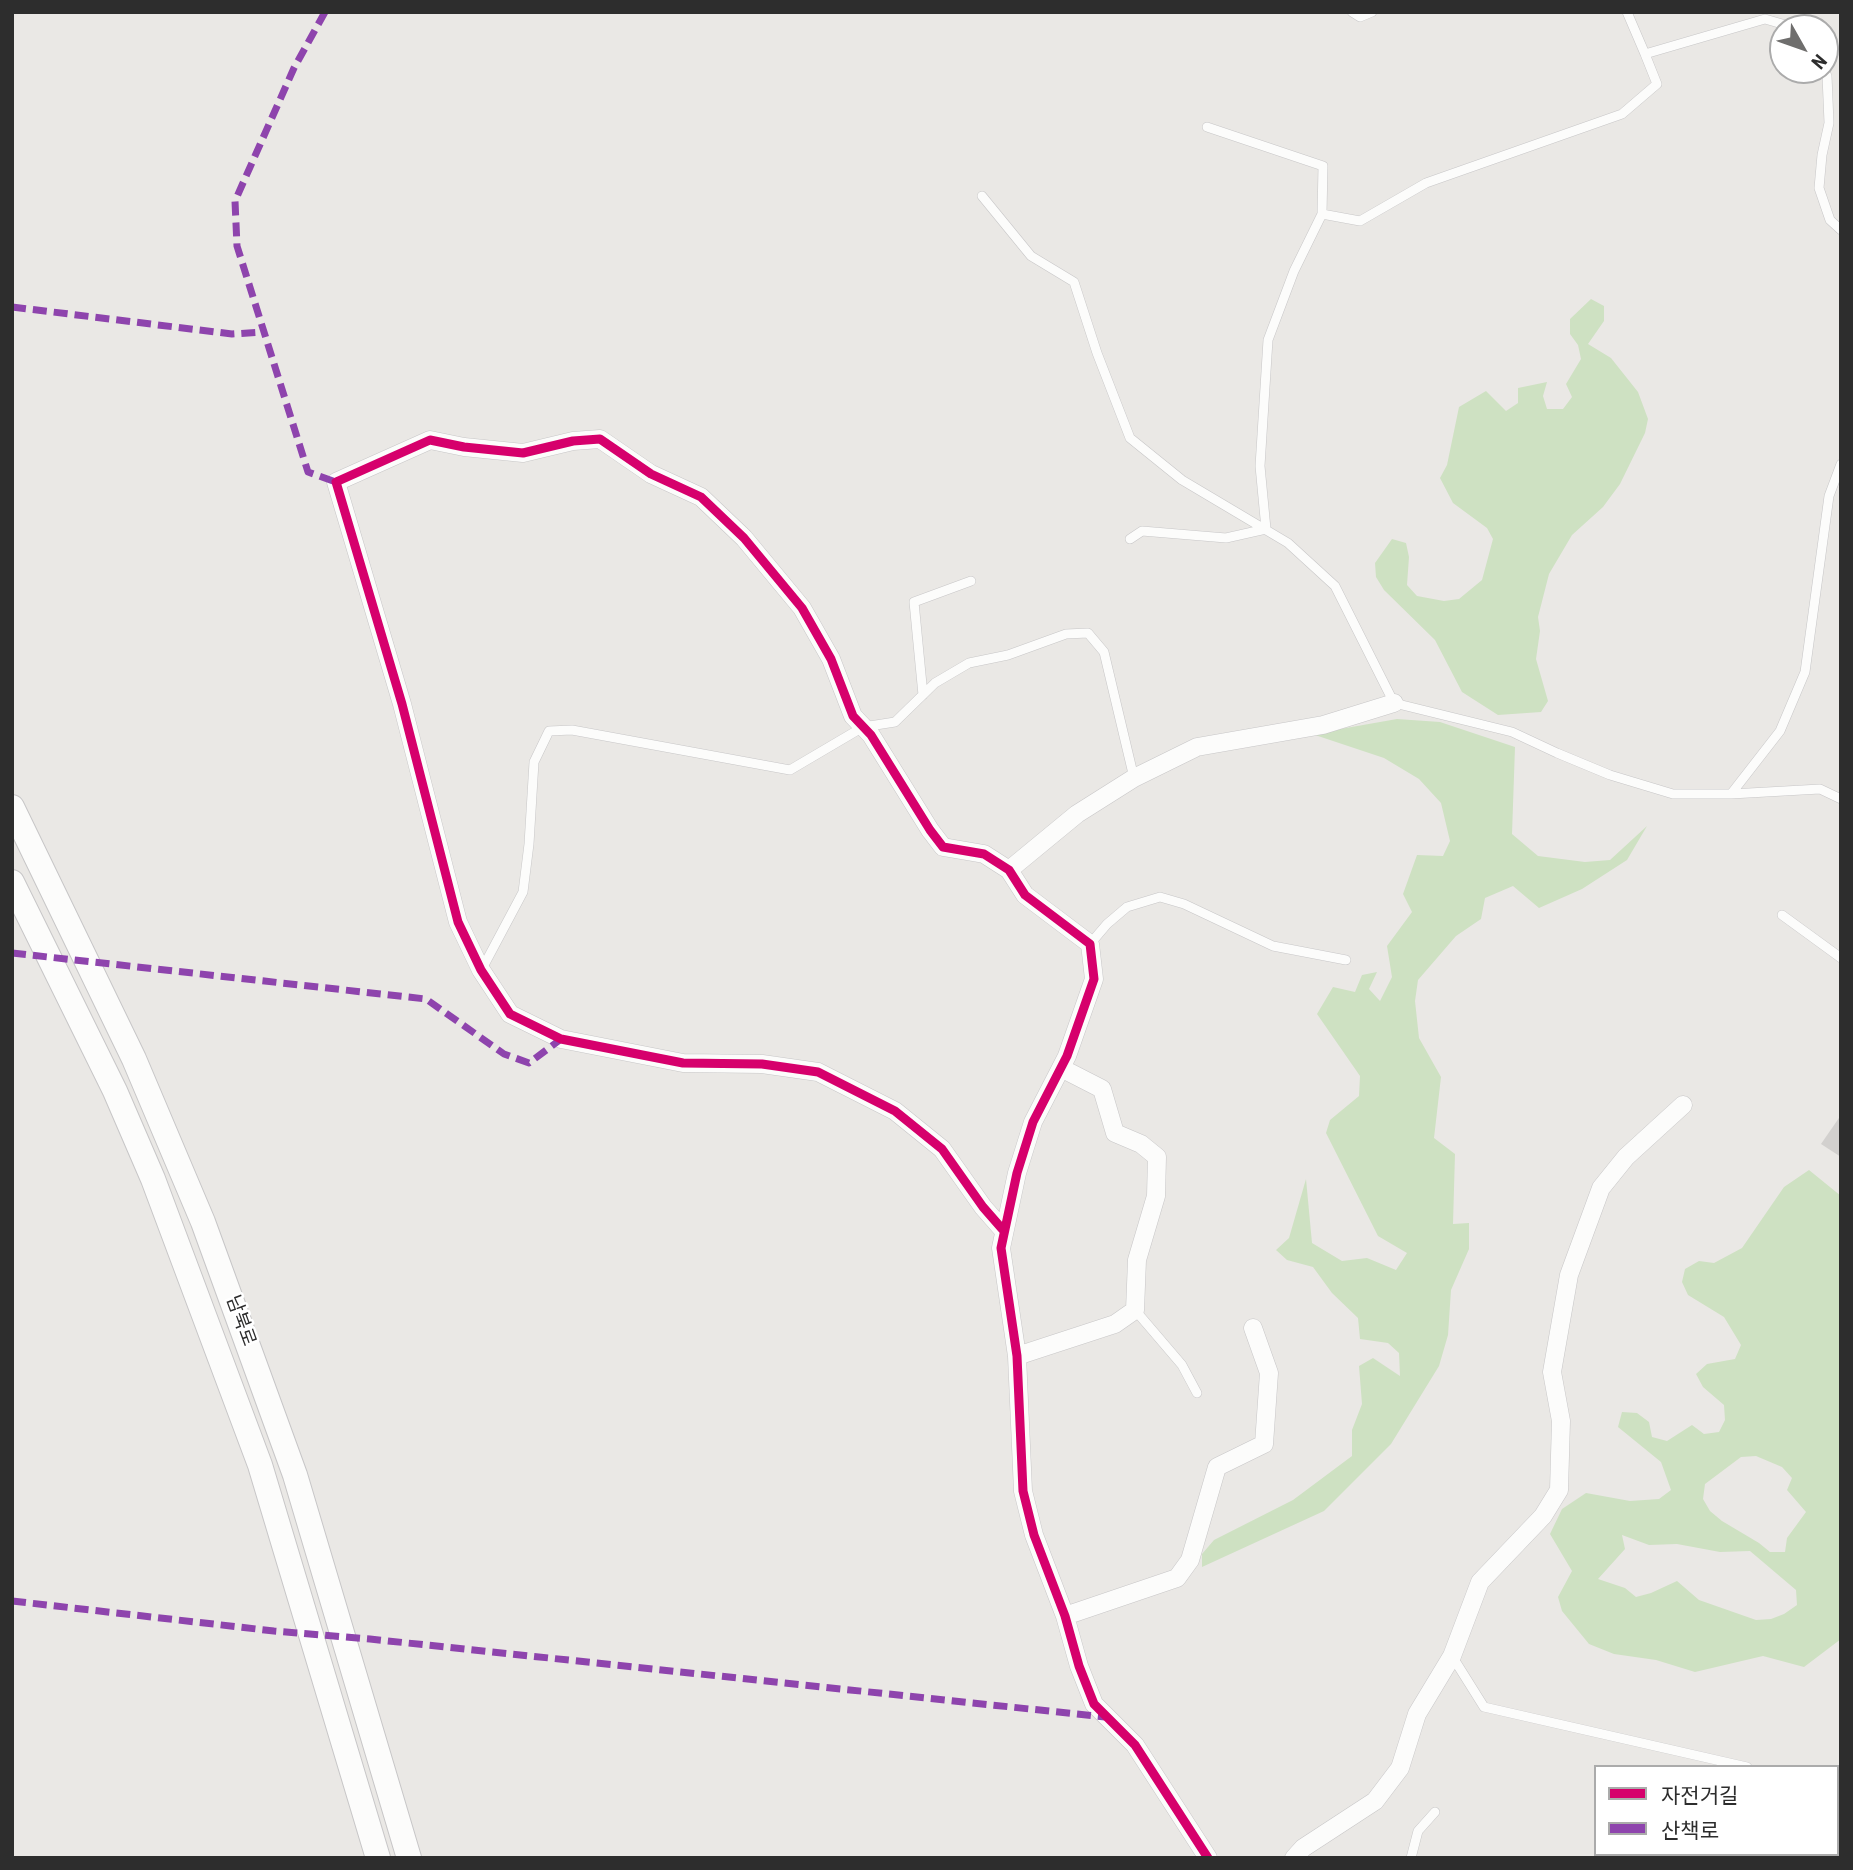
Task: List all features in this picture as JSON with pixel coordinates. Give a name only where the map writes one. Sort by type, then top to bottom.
[{"type":"main road","name":"남북로","points":[[12,807],[134,1059],[203,1222],[295,1475],[409,1858]]},
{"type":"main road","name":"남북로","points":[[12,882],[115,1091],[153,1178],[260,1465],[378,1858]]},
{"type":"street","points":[[1004,1231],[983,1207],[942,1149],[895,1111],[818,1072],[762,1064],[683,1063],[561,1039],[510,1014],[481,970],[458,922],[402,704],[336,482],[430,440],[464,447],[523,453],[573,441],[600,439],[651,474],[701,497],[744,538],[802,608],[831,659],[853,716],[871,735],[930,830],[943,846],[984,854],[1009,870],[1026,895],[1090,944],[1094,979],[1060,1068],[1033,1122],[1017,1173],[1001,1248],[1017,1356],[1023,1491],[1034,1535],[1065,1616],[1079,1666],[1094,1704],[1135,1745],[1208,1858]]},
{"type":"street","points":[[1009,870],[1077,814],[1134,778],[1197,747],[1323,725],[1394,703]]},
{"type":"street","points":[[1017,1356],[1115,1324],[1135,1310],[1137,1260],[1156,1196],[1157,1157],[1142,1144],[1115,1133],[1102,1089],[1060,1068]]},
{"type":"street","points":[[1294,1858],[1303,1848],[1375,1801],[1400,1768],[1417,1714],[1452,1656],[1480,1581],[1543,1516],[1559,1490],[1561,1422],[1552,1372],[1569,1275],[1601,1188],[1626,1157],[1683,1105]]},
{"type":"street","points":[[1065,1616],[1177,1578],[1190,1560],[1217,1467],[1264,1444],[1269,1373],[1253,1328]]},
{"type":"lane","points":[[1352,12],[1360,17],[1372,12]]},
{"type":"lane","points":[[1322,214],[1360,221],[1426,183],[1622,114],[1657,84],[1628,12]]},
{"type":"lane","points":[[1645,54],[1765,19],[1769,20]]},
{"type":"lane","points":[[1827,84],[1829,123],[1819,188],[1830,220],[1841,230]]},
{"type":"lane","points":[[1207,127],[1323,166],[1322,214],[1294,271],[1269,340],[1260,466],[1266,529]]},
{"type":"lane","points":[[982,196],[1031,256],[1074,282],[1097,353],[1130,438],[1182,480],[1288,543],[1335,586],[1394,703],[1512,732],[1610,775],[1674,794],[1820,789],[1841,799]]},
{"type":"lane","points":[[1731,794],[1780,731],[1805,672],[1829,496],[1841,464]]},
{"type":"lane","points":[[1130,539],[1142,531],[1226,538],[1266,529]]},
{"type":"lane","points":[[923,695],[914,602],[971,581]]},
{"type":"lane","points":[[481,970],[523,892],[534,762],[549,731],[572,730],[790,770],[863,727],[895,722],[935,683],[970,663],[1008,655],[1066,635],[1088,633],[1104,652],[1134,778]]},
{"type":"lane","points":[[1090,944],[1107,924],[1127,907],[1160,897],[1184,904],[1273,946],[1346,960]]},
{"type":"lane","points":[[1782,915],[1841,958]]},
{"type":"lane","points":[[1135,1310],[1182,1365],[1197,1392]]},
{"type":"lane","points":[[1452,1656],[1484,1707],[1738,1765]]},
{"type":"lane","points":[[1411,1858],[1418,1831],[1435,1812]]},
{"type":"green space","points":[[1591,299],[1604,306],[1604,321],[1588,344],[1611,358],[1638,392],[1648,419],[1645,433],[1620,484],[1603,507],[1572,535],[1549,574],[1538,617],[1540,631],[1536,659],[1548,701],[1541,712],[1498,715],[1462,692],[1435,640],[1384,590],[1376,577],[1375,563],[1392,539],[1406,543],[1409,557],[1407,585],[1417,596],[1444,601],[1459,599],[1482,580],[1493,539],[1487,528],[1453,503],[1440,478],[1447,465],[1459,407],[1486,391],[1506,411],[1518,403],[1518,388],[1547,382],[1543,396],[1547,409],[1563,409],[1572,397],[1566,384],[1581,359],[1578,345],[1570,334],[1570,319]]},
{"type":"green space","points":[[1397,719],[1440,722],[1515,747],[1512,834],[1538,856],[1585,862],[1610,860],[1647,826],[1627,860],[1582,889],[1539,908],[1513,886],[1485,898],[1481,919],[1456,936],[1418,980],[1415,1001],[1419,1038],[1441,1077],[1434,1138],[1455,1154],[1453,1224],[1469,1223],[1469,1249],[1451,1290],[1448,1335],[1439,1366],[1391,1444],[1324,1511],[1202,1567],[1202,1554],[1214,1540],[1293,1500],[1352,1456],[1352,1430],[1362,1404],[1359,1366],[1373,1358],[1400,1376],[1399,1353],[1388,1343],[1360,1339],[1358,1318],[1332,1293],[1313,1267],[1287,1260],[1276,1250],[1289,1238],[1306,1179],[1312,1243],[1342,1261],[1367,1258],[1396,1270],[1407,1253],[1378,1236],[1326,1133],[1330,1120],[1359,1096],[1360,1076],[1317,1014],[1333,987],[1355,992],[1362,975],[1377,972],[1369,989],[1380,1001],[1392,977],[1387,946],[1412,912],[1403,894],[1417,855],[1443,856],[1450,841],[1441,803],[1419,779],[1384,758],[1312,734]]},
{"type":"green space","points":[[1809,1170],[1841,1196],[1841,1639],[1804,1667],[1763,1656],[1695,1672],[1656,1660],[1614,1654],[1589,1644],[1562,1611],[1558,1597],[1572,1571],[1550,1534],[1562,1509],[1586,1493],[1630,1501],[1659,1499],[1671,1490],[1661,1462],[1618,1427],[1622,1412],[1637,1413],[1649,1422],[1652,1437],[1667,1441],[1692,1425],[1704,1434],[1719,1432],[1725,1420],[1724,1405],[1703,1387],[1696,1374],[1707,1364],[1735,1359],[1741,1345],[1724,1317],[1688,1295],[1682,1282],[1685,1269],[1699,1261],[1714,1263],[1742,1248],[1784,1187]],"holes":[[[1756,1456],[1782,1467],[1792,1478],[1787,1490],[1806,1512],[1787,1538],[1785,1552],[1770,1552],[1722,1521],[1710,1511],[1703,1499],[1705,1484],[1741,1457]],[[1622,1535],[1649,1545],[1677,1544],[1720,1552],[1750,1551],[1796,1590],[1797,1605],[1771,1619],[1756,1620],[1699,1600],[1677,1581],[1636,1597],[1625,1588],[1598,1579],[1625,1549]]]},
{"type":"building","points":[[1841,1115],[1841,1157],[1821,1144]]},
{"type":"marked path","points":[[325,12],[294,68],[235,201],[237,246],[308,472],[336,482]]},
{"type":"marked path","points":[[12,307],[232,334],[264,332]]},
{"type":"marked path","points":[[12,953],[426,999],[504,1054],[529,1063],[561,1039]]},
{"type":"marked path","points":[[12,1601],[274,1631],[1105,1717]]},
{"type":"cycle path","points":[[1004,1231],[983,1207],[942,1149],[895,1111],[818,1072],[762,1064],[683,1063],[561,1039],[510,1014],[481,970],[458,922],[402,704],[336,482],[430,440],[464,447],[523,453],[573,441],[600,439],[651,474],[701,497],[744,538],[802,608],[831,659],[853,716],[871,735],[943,847],[984,854],[1009,870],[1025,895],[1090,944],[1094,979],[1067,1056],[1033,1122],[1017,1173],[1001,1248],[1017,1356],[1023,1491],[1034,1535],[1065,1616],[1079,1666],[1094,1704],[1135,1745],[1208,1858]]}]
